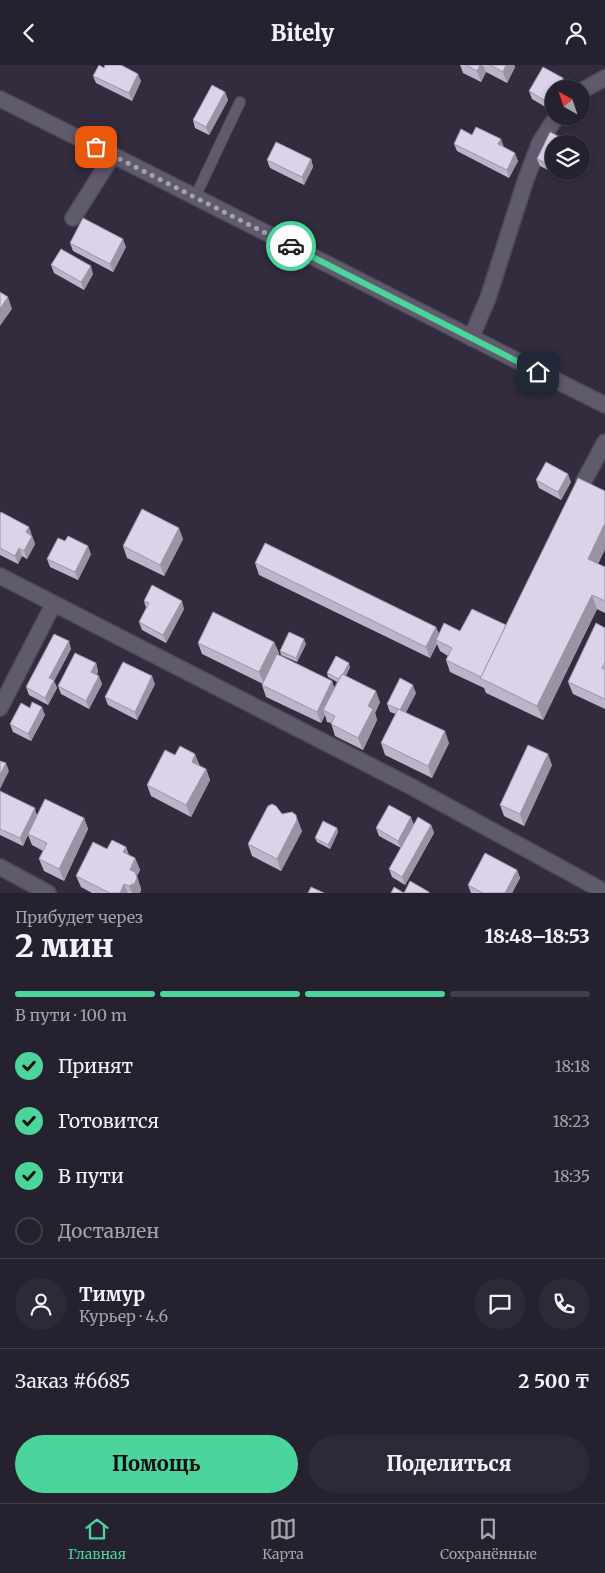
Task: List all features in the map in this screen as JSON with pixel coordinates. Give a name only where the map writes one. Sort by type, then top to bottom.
[{"type":"street","points":[[590,86],[605,78]]},
{"type":"street","points":[[0,99],[605,405]]},
{"type":"street","points":[[471,338],[488,298],[524,182],[540,142],[551,125]]},
{"type":"street","points":[[72,218],[113,155]]},
{"type":"street","points":[[584,481],[605,442]]},
{"type":"street","points":[[0,576],[53,605],[412,787],[605,892]]},
{"type":"street","points":[[0,708],[53,605]]},
{"type":"street","points":[[0,867],[48,893]]},
{"type":"lane","points":[[195,197],[240,102]]},
{"type":"building","points":[[99,65],[104,68],[105,65],[121,65],[138,74],[129,93],[93,76]]},
{"type":"building","points":[[466,65],[480,65],[477,71]]},
{"type":"building","points":[[490,65],[506,65],[503,72]]},
{"type":"building","points":[[543,67],[563,78],[562,80],[545,80],[545,101],[529,91]]},
{"type":"building","points":[[212,85],[225,92],[206,127],[193,120]]},
{"type":"building","points":[[476,127],[501,139],[498,144],[515,153],[507,170],[454,144],[461,129],[472,135]]},
{"type":"building","points":[[276,142],[311,159],[302,177],[267,160]]},
{"type":"building","points":[[545,142],[545,163],[537,159]]},
{"type":"building","points":[[83,218],[123,239],[110,264],[70,243]]},
{"type":"building","points":[[61,249],[91,266],[81,282],[51,265]]},
{"type":"building","points":[[0,292],[8,297],[0,309]]},
{"type":"building","points":[[546,462],[568,474],[558,492],[536,480]]},
{"type":"building","points":[[578,478],[605,491],[605,523],[588,559],[605,567],[605,601],[592,595],[537,706],[480,678]]},
{"type":"building","points":[[142,509],[179,528],[160,565],[123,546]]},
{"type":"building","points":[[1,512],[29,527],[26,532],[32,536],[24,551],[19,548],[15,556],[0,548]]},
{"type":"building","points":[[68,536],[88,546],[75,572],[47,559],[58,538],[65,541]]},
{"type":"building","points":[[265,543],[436,627],[426,647],[255,563]]},
{"type":"building","points":[[152,585],[182,601],[163,635],[139,622],[149,603],[144,601]]},
{"type":"building","points":[[472,609],[506,625],[481,677],[446,660],[452,648],[436,640],[444,623],[460,631]]},
{"type":"building","points":[[213,612],[274,642],[259,672],[198,643]]},
{"type":"building","points":[[596,623],[605,628],[605,662],[602,668],[605,670],[605,699],[568,682]]},
{"type":"building","points":[[289,632],[304,639],[296,658],[280,651]]},
{"type":"building","points":[[54,634],[69,641],[49,678],[54,680],[45,698],[26,687]]},
{"type":"building","points":[[75,653],[96,663],[91,672],[99,676],[86,701],[58,686]]},
{"type":"building","points":[[277,654],[332,681],[317,712],[262,685]]},
{"type":"building","points":[[336,656],[349,663],[339,679],[327,673]]},
{"type":"building","points":[[123,662],[152,676],[135,712],[105,697]]},
{"type":"building","points":[[342,674],[376,691],[368,706],[373,709],[358,738],[331,724],[335,716],[323,710]]},
{"type":"building","points":[[400,678],[413,685],[400,710],[387,704]]},
{"type":"building","points":[[32,702],[42,707],[28,734],[10,724],[21,703],[30,708]]},
{"type":"building","points":[[398,709],[445,731],[428,766],[381,743]]},
{"type":"building","points":[[528,745],[548,754],[520,814],[500,805]]},
{"type":"building","points":[[180,746],[195,754],[192,762],[206,769],[186,805],[147,785],[165,750],[175,755]]},
{"type":"building","points":[[0,761],[6,763],[0,775]]},
{"type":"building","points":[[0,791],[35,808],[20,838],[0,829]]},
{"type":"building","points":[[45,799],[84,818],[59,869],[39,859],[47,843],[28,834]]},
{"type":"building","points":[[272,804],[282,814],[292,812],[296,815],[297,820],[277,859],[248,844],[268,806]]},
{"type":"building","points":[[389,805],[411,817],[398,841],[376,828]]},
{"type":"building","points":[[418,817],[431,825],[402,877],[389,869]]},
{"type":"building","points":[[323,821],[337,828],[328,845],[315,838]]},
{"type":"building","points":[[112,840],[126,847],[123,852],[135,858],[130,870],[135,872],[137,877],[135,883],[129,886],[124,884],[120,893],[110,893],[76,876],[93,842],[107,849]]},
{"type":"building","points":[[485,853],[517,870],[505,893],[483,893],[468,885]]},
{"type":"building","points":[[410,881],[429,892],[429,893],[404,893]]},
{"type":"building","points":[[311,887],[324,893],[308,893]]},
{"type":"building","points":[[394,887],[404,893],[391,893]]},
{"type":"way so far","points":[[96,147],[291,246]]},
{"type":"route","points":[[291,246],[538,372]]}]
